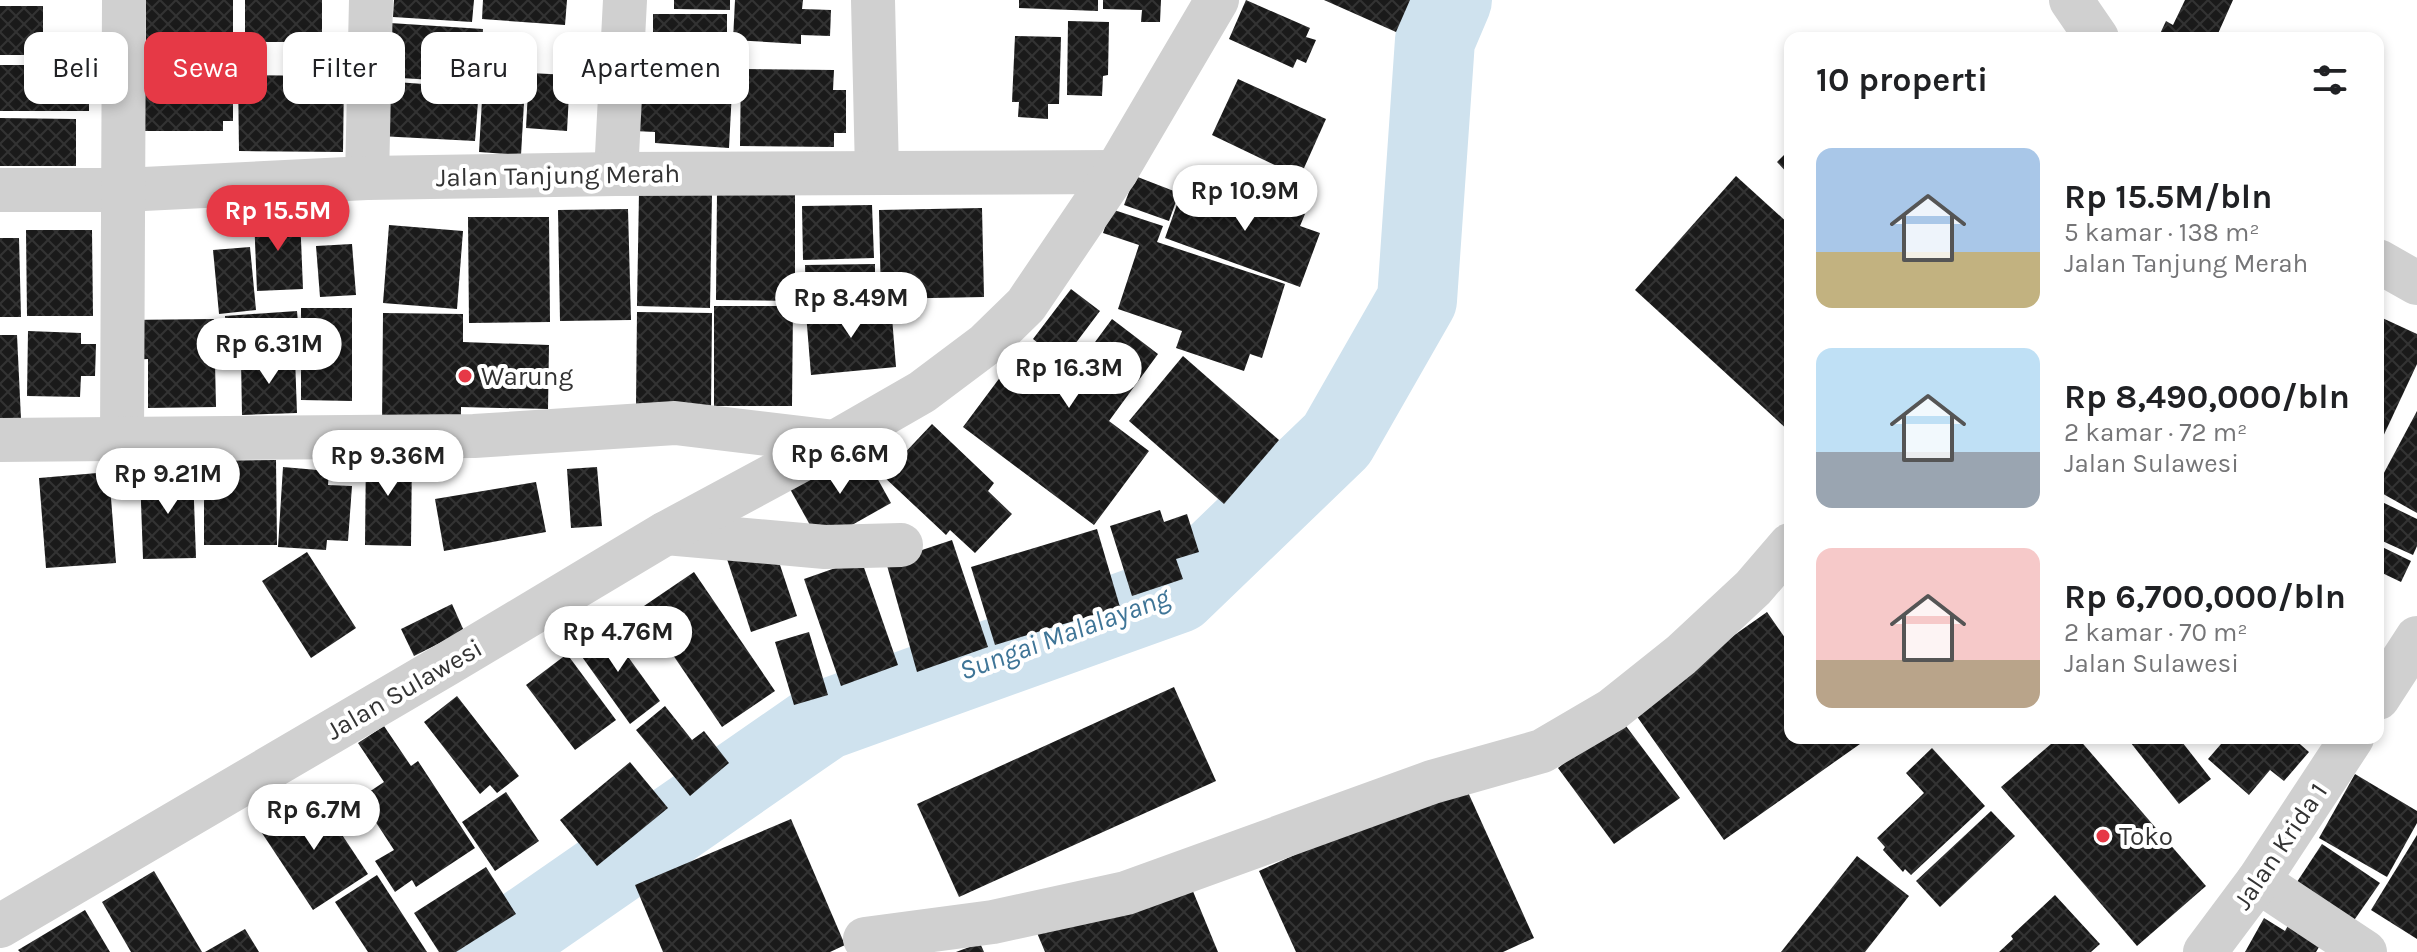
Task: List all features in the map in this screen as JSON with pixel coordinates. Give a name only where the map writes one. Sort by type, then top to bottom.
[{"type":"street","points":[[122,439],[124,0]]},
{"type":"street","points":[[367,178],[371,0]]},
{"type":"street","points":[[616,174],[625,0]]},
{"type":"street","points":[[873,0],[877,172]]},
{"type":"street","name":"Jalan Sulawesi","points":[[3,919],[447,664],[666,533],[922,392],[986,344],[1026,305],[1116,172],[1217,0]]},
{"type":"street","points":[[2071,0],[2093,32]]},
{"type":"street","name":"Jalan Tanjung Merah","points":[[0,190],[123,190],[367,178],[1116,172]]},
{"type":"street","points":[[2384,264],[2417,283]]},
{"type":"street","points":[[0,440],[474,436],[675,423],[835,442]]},
{"type":"street","points":[[666,533],[825,547],[901,545]]},
{"type":"street","points":[[865,939],[993,922],[1126,893],[1432,782],[1542,751],[1612,710],[1681,655],[1753,588],[1784,552]]},
{"type":"street","points":[[2384,690],[2414,648]]},
{"type":"street","name":"Jalan Krida 1","points":[[2205,952],[2258,881],[2348,744]]},
{"type":"street","points":[[2258,881],[2365,952]]},
{"type":"building","points":[[146,0],[233,0],[233,32],[146,32]]},
{"type":"building","points":[[245,0],[322,0],[322,32],[283,32],[283,42],[267,42],[267,32],[245,32]]},
{"type":"building","points":[[394,0],[474,0],[472,22],[393,17]]},
{"type":"building","points":[[483,0],[567,0],[565,25],[482,19]]},
{"type":"building","points":[[674,0],[730,0],[730,10],[674,9]]},
{"type":"building","points":[[735,0],[803,0],[802,9],[831,10],[830,36],[801,35],[801,44],[749,41],[749,32],[733,32]]},
{"type":"building","points":[[1019,0],[1098,0],[1098,11],[1019,8]]},
{"type":"building","points":[[1103,0],[1161,0],[1160,22],[1141,22],[1142,10],[1103,9]]},
{"type":"building","points":[[1246,0],[1310,28],[1306,37],[1316,40],[1306,63],[1297,59],[1293,68],[1229,39]]},
{"type":"building","points":[[1324,0],[1410,0],[1396,32]]},
{"type":"building","points":[[2185,0],[2233,0],[2219,32],[2161,32],[2166,21],[2173,25]]},
{"type":"building","points":[[0,6],[43,6],[43,32],[24,32],[24,55],[0,55]]},
{"type":"building","points":[[653,14],[727,14],[727,32],[653,32]]},
{"type":"building","points":[[1068,21],[1109,22],[1108,75],[1103,76],[1102,96],[1067,95]]},
{"type":"building","points":[[390,23],[483,29],[483,32],[421,32],[421,79],[405,78],[405,32],[389,32]]},
{"type":"building","points":[[1015,36],[1061,37],[1059,104],[1048,104],[1048,119],[1018,117],[1019,102],[1012,102]]},
{"type":"building","points":[[0,65],[24,65],[24,104],[89,104],[89,111],[0,111]]},
{"type":"building","points":[[130,67],[144,67],[144,104],[233,104],[233,121],[223,121],[223,131],[144,131]]},
{"type":"building","points":[[749,69],[834,70],[833,90],[846,90],[846,133],[834,133],[834,147],[740,146],[741,104],[749,104]]},
{"type":"building","points":[[537,73],[553,74],[553,104],[568,104],[567,131],[526,128],[527,104],[537,104]]},
{"type":"building","points":[[267,75],[283,75],[283,104],[344,104],[343,152],[239,151],[238,104],[267,104]]},
{"type":"building","points":[[1238,79],[1326,119],[1300,177],[1212,135]]},
{"type":"building","points":[[405,83],[421,84],[421,104],[478,104],[475,141],[379,136],[381,104],[405,104]]},
{"type":"building","points":[[482,104],[524,104],[521,155],[479,152]]},
{"type":"building","points":[[636,104],[731,104],[729,148],[655,143],[655,132],[634,131]]},
{"type":"building","points":[[0,118],[76,119],[76,166],[0,166]]},
{"type":"building","points":[[1784,155],[1784,170],[1777,162]]},
{"type":"building","points":[[1135,176],[1179,193],[1169,221],[1124,205]]},
{"type":"building","points":[[1736,176],[1784,220],[1784,427],[1635,290]]},
{"type":"building","points":[[1185,182],[1255,209],[1259,197],[1305,214],[1300,226],[1320,233],[1300,287],[1165,238]]},
{"type":"building","points":[[639,192],[712,194],[710,308],[637,306]]},
{"type":"building","points":[[717,192],[795,193],[795,301],[716,300]]},
{"type":"building","points":[[872,205],[874,258],[803,260],[802,206]]},
{"type":"building","points":[[982,208],[984,297],[881,299],[879,210]]},
{"type":"building","points":[[628,209],[631,320],[560,321],[558,210]]},
{"type":"building","points":[[1111,209],[1163,226],[1157,242],[1285,284],[1262,358],[1250,354],[1244,371],[1176,348],[1182,331],[1118,309],[1139,245],[1103,233]]},
{"type":"building","points":[[300,215],[303,289],[257,291],[254,217]]},
{"type":"building","points":[[468,217],[549,217],[550,322],[469,323]]},
{"type":"building","points":[[389,225],[463,231],[457,309],[383,303]]},
{"type":"building","points":[[26,230],[92,230],[93,316],[27,316]]},
{"type":"building","points":[[0,238],[19,238],[21,317],[0,317]]},
{"type":"building","points":[[352,244],[356,295],[320,297],[316,246]]},
{"type":"building","points":[[250,247],[256,310],[219,314],[213,250]]},
{"type":"building","points":[[875,264],[875,299],[806,300],[805,265]]},
{"type":"building","points":[[1071,289],[1100,311],[1072,348],[1084,357],[1112,319],[1158,354],[1109,421],[1149,451],[1094,525],[963,427],[1019,352],[1038,365],[1048,351],[1033,339]]},
{"type":"building","points":[[891,305],[896,367],[811,375],[806,313]]},
{"type":"building","points":[[714,306],[793,306],[792,406],[714,406]]},
{"type":"building","points":[[301,308],[352,308],[352,401],[301,400]]},
{"type":"building","points":[[297,311],[300,348],[227,354],[225,316]]},
{"type":"building","points":[[637,312],[712,313],[711,407],[636,406]]},
{"type":"building","name":"Warung","points":[[383,313],[463,314],[463,342],[549,345],[548,409],[461,407],[461,425],[382,424]]},
{"type":"building","points":[[214,319],[216,407],[148,408],[148,359],[128,360],[127,320]]},
{"type":"building","points":[[2384,319],[2417,334],[2417,364],[2384,435]]},
{"type":"building","points":[[28,331],[81,333],[81,344],[96,344],[95,376],[81,376],[80,397],[27,396]]},
{"type":"building","points":[[0,335],[17,335],[21,419],[0,419]]},
{"type":"building","points":[[1183,356],[1279,440],[1224,504],[1129,421]]},
{"type":"building","points":[[295,358],[297,413],[242,415],[241,359]]},
{"type":"building","points":[[2417,411],[2417,513],[2384,494],[2384,473]]},
{"type":"building","points":[[932,424],[994,483],[988,491],[1012,514],[975,553],[950,530],[946,535],[883,476]]},
{"type":"building","points":[[861,449],[891,503],[820,543],[790,489]]},
{"type":"building","points":[[366,451],[412,452],[411,546],[365,545]]},
{"type":"building","points":[[276,460],[277,545],[204,545],[204,461]]},
{"type":"building","points":[[283,467],[329,471],[328,485],[352,486],[348,541],[327,540],[326,550],[278,547]]},
{"type":"building","points":[[597,467],[602,526],[571,528],[567,469]]},
{"type":"building","points":[[109,472],[116,563],[46,568],[39,478]]},
{"type":"building","points":[[193,473],[196,558],[143,559],[140,474]]},
{"type":"building","points":[[536,482],[546,532],[444,551],[435,499]]},
{"type":"building","points":[[2384,503],[2417,519],[2417,546],[2413,555],[2384,542]]},
{"type":"building","points":[[1160,510],[1164,522],[1187,514],[1199,552],[1176,559],[1183,579],[1132,596],[1110,526]]},
{"type":"building","points":[[1097,529],[1120,607],[995,645],[971,567]]},
{"type":"building","points":[[952,540],[988,647],[917,672],[886,562]]},
{"type":"building","points":[[772,541],[797,616],[751,632],[726,556]]},
{"type":"building","points":[[2384,548],[2411,561],[2401,582],[2384,574]]},
{"type":"building","points":[[307,552],[356,628],[311,658],[262,581]]},
{"type":"building","points":[[861,559],[898,665],[841,686],[804,579]]},
{"type":"building","points":[[694,572],[775,691],[722,727],[641,608]]},
{"type":"building","points":[[452,604],[464,631],[414,656],[401,629]]},
{"type":"building","points":[[1767,612],[1784,636],[1784,744],[1860,744],[1724,840],[1631,708]]},
{"type":"building","points":[[605,625],[660,701],[630,724],[575,647]]},
{"type":"building","points":[[809,632],[828,695],[794,705],[775,642]]},
{"type":"building","points":[[567,654],[616,720],[575,750],[526,685]]},
{"type":"building","points":[[1174,687],[1216,781],[959,897],[917,804]]},
{"type":"building","points":[[457,696],[519,776],[497,793],[490,785],[480,794],[424,722]]},
{"type":"building","points":[[665,706],[692,740],[704,731],[729,763],[690,796],[636,730]]},
{"type":"building","points":[[1620,718],[1680,798],[1614,844],[1558,768]]},
{"type":"building","points":[[384,726],[411,766],[418,761],[475,848],[416,887],[412,880],[395,892],[375,861],[394,850],[360,798],[384,782],[358,743]]},
{"type":"building","name":"Toko","points":[[2051,744],[2083,744],[2206,886],[2137,946],[2001,787]]},
{"type":"building","points":[[2132,744],[2184,744],[2211,779],[2179,804]]},
{"type":"building","points":[[2221,744],[2300,744],[2309,752],[2284,781],[2270,770],[2249,795],[2208,759]]},
{"type":"building","points":[[1932,748],[1985,806],[1911,875],[1905,869],[1903,872],[1883,850],[1885,847],[1877,838],[1924,793],[1906,773]]},
{"type":"building","points":[[630,762],[668,808],[597,866],[560,820]]},
{"type":"building","points":[[2355,774],[2417,811],[2417,823],[2387,877],[2319,838]]},
{"type":"building","points":[[1462,779],[1534,938],[1503,952],[1296,952],[1259,871]]},
{"type":"building","points":[[506,792],[539,841],[495,871],[462,822]]},
{"type":"building","points":[[315,794],[368,874],[313,910],[260,830]]},
{"type":"building","points":[[1991,811],[2015,836],[1940,907],[1916,881]]},
{"type":"building","points":[[791,819],[845,945],[830,952],[663,952],[635,885]]},
{"type":"building","points":[[2417,835],[2417,939],[2371,910]]},
{"type":"building","points":[[2322,844],[2380,883],[2348,929],[2291,891]]},
{"type":"building","points":[[1178,855],[1218,952],[1045,952],[1030,916]]},
{"type":"building","points":[[1857,856],[1909,896],[1865,952],[1781,952]]},
{"type":"building","points":[[486,867],[516,914],[456,952],[439,952],[414,913]]},
{"type":"building","points":[[154,871],[202,952],[131,952],[102,902]]},
{"type":"building","points":[[377,875],[427,952],[368,952],[335,902]]},
{"type":"building","points":[[2055,895],[2100,944],[2091,952],[1999,952],[2013,939],[2011,936]]},
{"type":"building","points":[[85,910],[110,952],[18,950]]},
{"type":"building","points":[[2264,918],[2285,931],[2292,918],[2325,937],[2316,952],[2245,952]]},
{"type":"building","points":[[245,929],[259,952],[205,952]]},
{"type":"building","points":[[980,943],[984,952],[956,952]]},
{"type":"waterway","name":"Sungai Malalayang","points":[[490,952],[825,720],[1178,593],[1337,440],[1417,300],[1435,40],[1452,0]]},
{"type":"place","name":"Warung","points":[[465,376]]},
{"type":"place","name":"Toko","points":[[2103,836]]}]
